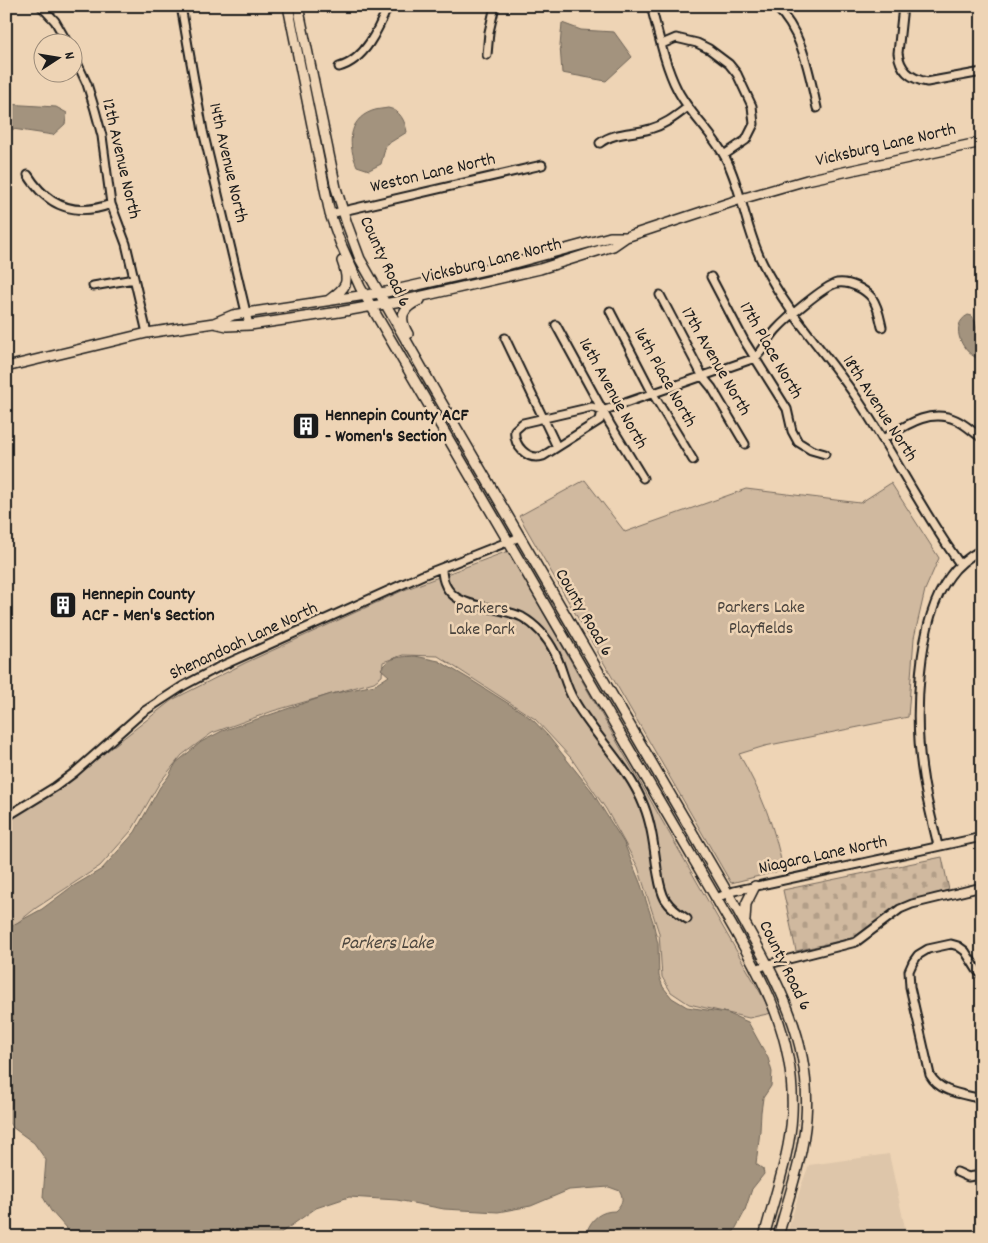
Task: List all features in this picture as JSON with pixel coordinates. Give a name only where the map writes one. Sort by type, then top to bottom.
[{"type":"main road","name":"County Road 6","points":[[288,6],[331,216],[345,255],[364,295],[716,898],[766,987],[779,1018],[786,1046],[792,1092],[792,1115],[789,1142],[764,1237]]},
{"type":"main road","name":"County Road 6","points":[[298,6],[326,145],[342,210],[360,259],[384,304],[769,964],[782,993],[798,1037],[806,1097],[806,1120],[799,1156],[778,1237]]},
{"type":"main road","name":"Vicksburg Lane North","points":[[214,323],[222,326],[249,325],[370,307],[434,294],[556,264],[613,246],[626,237],[740,199],[807,180],[982,142]]},
{"type":"main road","points":[[328,301],[342,291],[347,277],[332,235],[331,216]]},
{"type":"main road","name":"Vicksburg Lane North","points":[[6,367],[147,333],[214,323],[228,316],[378,293],[508,265],[610,237],[626,237]]},
{"type":"main road","points":[[432,386],[428,370],[404,328],[402,318],[410,305],[434,294]]},
{"type":"main road","points":[[745,923],[746,904],[755,886]]},
{"type":"street","points":[[41,6],[55,21],[61,32]]},
{"type":"street","name":"14th Avenue North","points":[[181,6],[203,130],[249,325]]},
{"type":"street","points":[[339,67],[350,63],[367,46],[377,31],[388,6]]},
{"type":"street","points":[[487,55],[489,32],[495,6]]},
{"type":"street","name":"18th Avenue North","points":[[651,6],[676,88],[724,155],[761,262],[773,284],[793,314],[832,364],[883,439],[924,512],[960,564]]},
{"type":"street","points":[[775,6],[793,30],[808,66],[816,108]]},
{"type":"street","points":[[904,6],[898,53],[899,60],[906,72],[919,81],[926,82],[979,73]]},
{"type":"street","points":[[662,44],[676,38],[698,43],[710,49],[729,64],[737,74],[752,106],[754,124],[746,140],[724,155]]},
{"type":"street","name":"12th Avenue North","points":[[82,73],[98,118],[111,204],[126,244],[147,333]]},
{"type":"street","points":[[600,143],[611,136],[650,129],[664,124],[688,106]]},
{"type":"street","name":"Weston Lane North","points":[[331,216],[342,210],[542,165]]},
{"type":"street","points":[[28,175],[43,194],[64,207],[88,210],[111,204]]},
{"type":"street","name":"17th Place North","points":[[711,277],[737,328],[787,410],[792,431],[798,442],[811,450],[825,454]]},
{"type":"street","points":[[93,286],[134,279]]},
{"type":"street","points":[[602,411],[600,420],[538,458],[526,455],[516,440],[515,430],[523,424],[592,407],[602,411],[755,358],[762,352],[778,328],[793,314],[832,285],[845,283],[860,289],[873,299],[882,327]]},
{"type":"street","name":"17th Avenue North","points":[[660,294],[703,377],[712,388],[745,444]]},
{"type":"street","name":"16th Place North","points":[[610,311],[653,394],[693,460]]},
{"type":"street","name":"16th Avenue North","points":[[556,325],[602,411],[643,478]]},
{"type":"street","points":[[505,338],[558,447]]},
{"type":"street","points":[[883,439],[913,421],[930,416],[957,420],[982,438]]},
{"type":"street","name":"Shenandoah Lane North","points":[[6,817],[55,787],[144,712],[183,686],[217,668],[442,568],[520,537]]},
{"type":"street","points":[[938,846],[922,772],[918,713],[923,655],[936,600],[950,575],[960,564],[982,549]]},
{"type":"street","points":[[442,568],[448,589],[456,598],[468,604],[505,611],[521,617],[546,638],[555,652],[574,702],[637,790],[650,826],[660,887],[665,899],[677,912],[687,919]]},
{"type":"street","name":"Niagara Lane North","points":[[716,898],[755,886],[982,837]]},
{"type":"street","points":[[756,969],[856,942],[900,909],[912,904],[982,888]]},
{"type":"street","points":[[982,975],[965,951],[951,944],[928,949],[918,955],[908,972],[930,1075],[934,1082],[942,1088],[982,1099]]},
{"type":"street","points":[[957,1172],[968,1176],[982,1175]]},
{"type":"shaded area","points":[[889,1154],[907,1237],[786,1237],[809,1165]]},
{"type":"green space","name":"Parkers Lake Playfields","points":[[585,480],[625,532],[746,489],[860,503],[891,483],[939,558],[925,590],[914,638],[908,717],[765,746],[739,754],[766,810],[776,839],[783,870],[731,883],[519,516]]},
{"type":"green space","name":"Parkers Lake Park","points":[[508,551],[772,1013],[749,1018],[689,1004],[671,992],[662,977],[659,933],[638,867],[606,809],[571,758],[535,719],[438,656],[403,655],[383,662],[382,676],[374,682],[273,711],[212,733],[182,755],[160,782],[132,830],[100,866],[36,908],[6,932],[6,821],[51,795],[172,700],[245,663],[404,590]]},
{"type":"green space","points":[[942,857],[949,890],[908,901],[856,937],[796,951],[783,890]]},
{"type":"water","points":[[562,23],[581,30],[614,32],[632,57],[606,81],[562,73],[560,46]]},
{"type":"water","points":[[6,104],[56,107],[67,113],[65,124],[53,135],[6,128]]},
{"type":"water","points":[[388,108],[396,111],[401,117],[407,132],[386,145],[381,164],[369,170],[357,166],[351,142],[354,127],[364,115],[374,110]]},
{"type":"water","points":[[968,315],[972,316],[975,321],[982,339],[981,359],[974,357],[960,340],[959,326]]},
{"type":"water","name":"Parkers Lake","points":[[415,656],[439,661],[471,680],[525,714],[548,736],[591,790],[624,843],[653,922],[658,944],[659,976],[663,987],[672,998],[687,1007],[727,1013],[748,1022],[768,1058],[772,1072],[771,1086],[763,1098],[756,1164],[763,1169],[764,1174],[752,1189],[744,1213],[731,1237],[590,1237],[587,1231],[594,1219],[605,1212],[615,1211],[622,1202],[620,1191],[609,1187],[569,1190],[531,1206],[498,1212],[444,1209],[397,1200],[349,1197],[316,1208],[275,1237],[74,1237],[51,1211],[43,1197],[46,1160],[34,1143],[12,1127],[6,1119],[6,931],[102,869],[135,832],[176,763],[201,742],[222,731],[331,694],[375,685],[389,676],[381,669],[392,659]]},
{"type":"place","name":"Hennepin County ACF - Women's Section","points":[[306,426]]},
{"type":"place","name":"Hennepin County ACF - Men's Section","points":[[63,605]]}]
